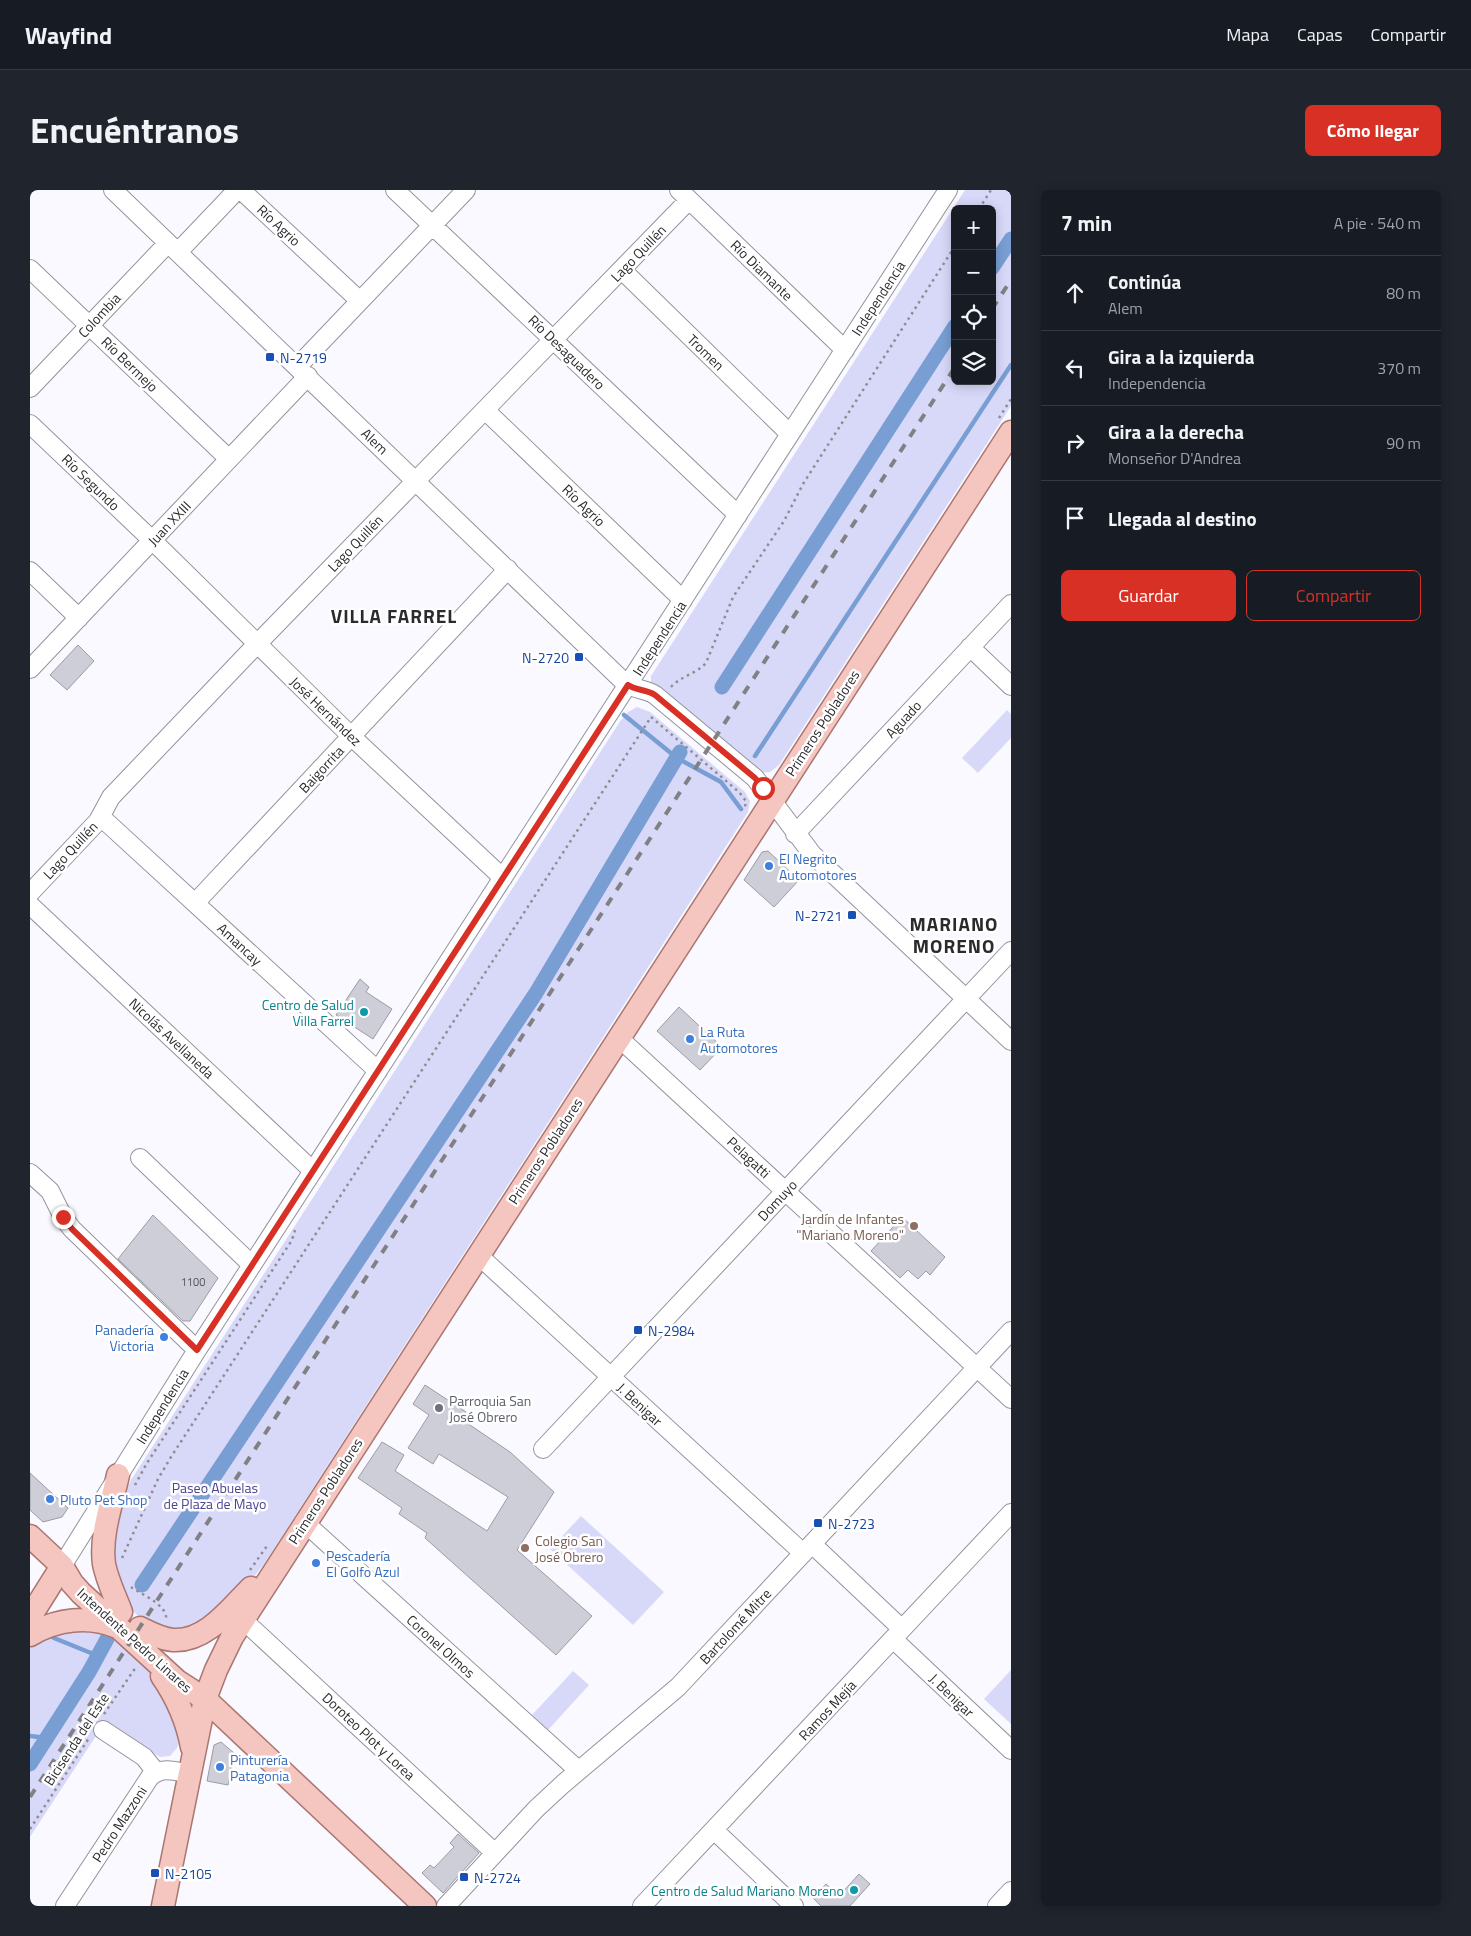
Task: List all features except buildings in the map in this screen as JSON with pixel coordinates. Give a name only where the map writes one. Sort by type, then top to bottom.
[{"type":"main road","name":"Primeros Pobladores","points":[[163,1906],[205,1699],[223,1655],[274,1553],[304,1522],[772,802],[1003,428]]},
{"type":"main road","points":[[118,1475],[106,1530],[104,1556],[107,1574],[127,1623]]},
{"type":"main road","name":"Intendente Pedro Linares","points":[[30,1536],[62,1566],[78,1590],[127,1623],[190,1675],[205,1699]]},
{"type":"main road","points":[[30,1635],[44,1627],[72,1620],[127,1623],[172,1640],[190,1638],[201,1634],[217,1622],[274,1553]]},
{"type":"main road","name":"Independencia","points":[[30,1617],[62,1566]]},
{"type":"main road","name":"Intendente Pedro Linares","points":[[127,1623],[142,1658],[205,1699],[425,1906]]},
{"type":"main road","points":[[142,1658],[181,1707],[189,1731],[191,1763]]},
{"type":"street","name":"Alem","points":[[113,190],[648,703],[741,780],[772,802],[812,854],[1011,1041]]},
{"type":"street","name":"Colombia","points":[[30,388],[89,326],[237,190]]},
{"type":"street","name":"Río Agrio","points":[[241,190],[360,301]]},
{"type":"street","name":"Río Desaguadero","points":[[395,190],[738,516]]},
{"type":"street","name":"Juan XXIII","points":[[30,670],[230,459],[360,301],[466,190]]},
{"type":"street","name":"Independencia","points":[[62,1566],[197,1350],[503,878],[632,688],[683,600],[948,190]]},
{"type":"street","name":"Río Diamante","points":[[684,195],[845,350]]},
{"type":"street","name":"Lago Quillén","points":[[30,893],[101,817],[105,805],[111,797],[257,644],[622,270],[684,195]]},
{"type":"street","name":"Río Bermejo","points":[[30,269],[230,459]]},
{"type":"street","name":"Tromen","points":[[622,270],[790,434]]},
{"type":"street","name":"Río Agrio","points":[[485,410],[683,600]]},
{"type":"street","name":"Río Segundo","points":[[30,424],[152,540]]},
{"type":"street","name":"José Hernández","points":[[152,540],[351,736],[503,878]]},
{"type":"street","name":"Baigorrita","points":[[195,903],[508,570]]},
{"type":"street","points":[[30,571],[79,618]]},
{"type":"street","name":"Aguado","points":[[795,834],[1011,604]]},
{"type":"street","points":[[970,648],[1011,686]]},
{"type":"street","name":"Amancay","points":[[101,817],[378,1071]]},
{"type":"street","name":"Nicolás Avellaneda","points":[[30,905],[313,1171]]},
{"type":"street","name":"Domuyo","points":[[543,1449],[1011,951]]},
{"type":"street","name":"Pelagatti","points":[[619,1038],[1011,1399]]},
{"type":"street","points":[[140,1158],[252,1265]]},
{"type":"street","points":[[30,1173],[50,1191],[63,1217],[72,1229],[197,1350]]},
{"type":"street","name":"J. Benigar","points":[[478,1255],[611,1377],[807,1549],[898,1634],[1011,1750]]},
{"type":"street","name":"Bartolomé Mitre","points":[[446,1906],[536,1809],[578,1770],[668,1696],[1011,1331]]},
{"type":"street","name":"Ramos Mejía","points":[[642,1906],[1011,1513]]},
{"type":"street","name":"Coronel Olmos","points":[[304,1522],[578,1770]]},
{"type":"street","name":"Doroteo Plot y Lorea","points":[[242,1619],[495,1853]]},
{"type":"street","points":[[97,1730],[144,1757],[156,1772]]},
{"type":"street","name":"Pedro Mazzoni","points":[[65,1906],[146,1783],[156,1772],[170,1770],[191,1763]]},
{"type":"street","points":[[714,1830],[794,1906]]},
{"type":"street","points":[[997,1906],[1011,1891]]},
{"type":"path","points":[[982,205],[991,190]]},
{"type":"path","points":[[668,691],[682,677],[700,670],[706,663],[736,591],[784,521],[808,476],[952,250]]},
{"type":"path","points":[[1003,428],[1011,399]]},
{"type":"path","points":[[118,1567],[158,1479],[171,1457],[652,715],[739,792],[746,801],[744,810]]},
{"type":"path","points":[[248,1573],[274,1553]]},
{"type":"path","points":[[128,1585],[164,1608],[167,1616],[165,1625]]},
{"type":"path","name":"Bicisenda del Este","points":[[30,1829],[97,1730],[142,1658]]},
{"type":"green space","points":[[965,190],[1011,190],[1011,406],[779,765],[770,772],[761,773],[651,684],[651,676],[951,212],[951,385],[996,385],[996,205],[955,205]]},
{"type":"green space","name":"Paseo Abuelas de Plaza de Mayo","points":[[637,707],[650,712],[745,792],[750,801],[748,812],[264,1564],[252,1579],[186,1633],[147,1622],[131,1609],[109,1564],[124,1494],[131,1480],[621,720],[628,712]]},
{"type":"green space","points":[[1007,710],[1011,714],[1011,738],[978,773],[962,758]]},
{"type":"green space","points":[[581,1516],[664,1592],[633,1625],[550,1549]]},
{"type":"green space","points":[[58,1628],[105,1632],[149,1671],[171,1700],[179,1742],[177,1748],[170,1756],[160,1757],[105,1722],[30,1837],[30,1642]]},
{"type":"green space","points":[[1011,1670],[1011,1724],[984,1699]]},
{"type":"green space","points":[[573,1671],[589,1685],[548,1730],[532,1715]]},
{"type":"waterway","points":[[996,262],[1011,239]]},
{"type":"waterway","points":[[722,687],[951,332]]},
{"type":"waterway","points":[[755,756],[1011,365]]},
{"type":"waterway","points":[[624,715],[677,758],[721,782],[741,809]]},
{"type":"waterway","points":[[142,1585],[536,993],[680,752]]},
{"type":"waterway","points":[[50,1635],[91,1653],[100,1652]]},
{"type":"waterway","points":[[30,1764],[89,1672],[107,1639]]},
{"type":"waterway","points":[[30,1736],[47,1738]]},
{"type":"railway","points":[[996,303],[1011,280]]},
{"type":"railway","points":[[30,1797],[951,373]]},
{"type":"place","name":"N-2719","points":[[270,357]]},
{"type":"place","name":"N-2720","points":[[579,657]]},
{"type":"place","name":"El Negrito Automotores","points":[[769,866]]},
{"type":"place","name":"N-2721","points":[[852,915]]},
{"type":"place","name":"Centro de Salud Villa Farrel","points":[[364,1012]]},
{"type":"place","name":"La Ruta Automotores","points":[[690,1039]]},
{"type":"place","name":"Jardín de Infantes \"Mariano Moreno\"","points":[[914,1226]]},
{"type":"place","name":"N-2984","points":[[638,1330]]},
{"type":"place","name":"Panadería Victoria","points":[[164,1337]]},
{"type":"place","name":"Parroquia San José Obrero","points":[[439,1408]]},
{"type":"place","name":"Pluto Pet Shop","points":[[50,1499]]},
{"type":"place","name":"N-2723","points":[[818,1523]]},
{"type":"place","name":"Colegio San José Obrero","points":[[525,1548]]},
{"type":"place","name":"Pescadería El Golfo Azul","points":[[316,1563]]},
{"type":"place","name":"Pinturería Patagonia","points":[[220,1767]]},
{"type":"place","name":"N-2105","points":[[155,1873]]},
{"type":"place","name":"N-2724","points":[[464,1877]]},
{"type":"place","name":"Centro de Salud Mariano Moreno","points":[[854,1890]]},
{"type":"district","name":"VILLA FARREL","points":[[394,615]]},
{"type":"district","name":"MARIANO MORENO","points":[[954,934]]},
{"type":"route","points":[[63,1217],[72,1229],[197,1350],[628,685],[637,690],[648,691],[655,695],[755,778],[763,788]]}]
